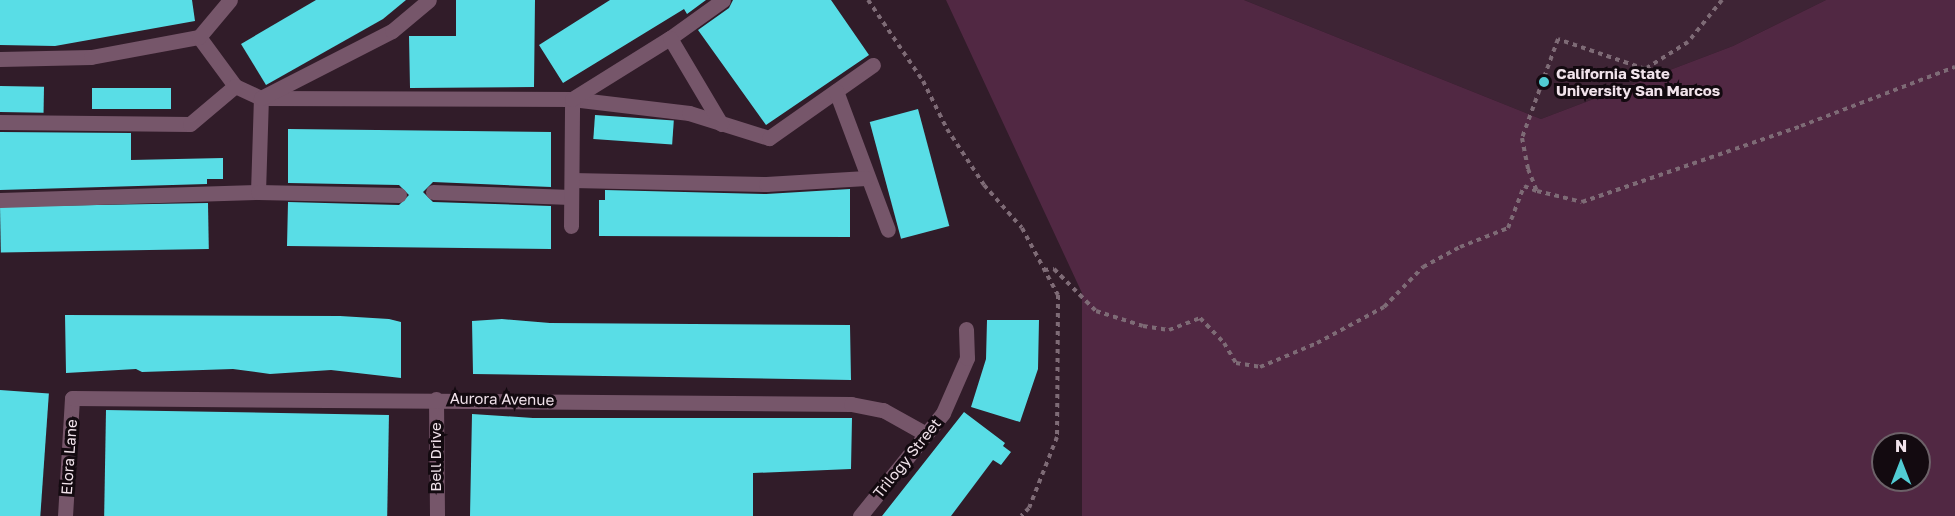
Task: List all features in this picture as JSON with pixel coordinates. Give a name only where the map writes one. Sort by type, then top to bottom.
[{"type":"street","points":[[0,59],[91,57],[199,37],[230,0]]},
{"type":"street","points":[[261,98],[392,31],[429,0]]},
{"type":"street","points":[[572,99],[670,38],[723,0]]},
{"type":"street","points":[[199,37],[235,86],[261,98],[572,99],[689,113],[769,138],[873,64]]},
{"type":"street","points":[[670,38],[721,124]]},
{"type":"street","points":[[0,122],[190,124],[235,86]]},
{"type":"street","points":[[836,91],[866,177],[888,230]]},
{"type":"street","points":[[258,192],[261,98]]},
{"type":"street","points":[[571,226],[572,99]]},
{"type":"street","points":[[572,180],[766,184],[866,177]]},
{"type":"street","points":[[0,200],[258,192],[399,195]]},
{"type":"street","points":[[433,192],[571,197]]},
{"type":"street","name":"Trilogy Street","points":[[860,516],[943,413],[967,358],[966,329]]},
{"type":"street","name":"Aurora Avenue","points":[[72,398],[436,399],[851,404],[883,410],[926,434]]},
{"type":"street","name":"Elora Lane","points":[[65,516],[72,398]]},
{"type":"street","name":"Bell Drive","points":[[436,399],[437,516]]},
{"type":"path","points":[[868,0],[923,81],[947,129],[984,185],[1022,228],[1058,296],[1057,437],[1029,508],[1021,516]]},
{"type":"path","points":[[1537,191],[1528,169],[1522,138],[1558,39],[1645,69],[1688,42],[1722,0]]},
{"type":"path","points":[[1044,270],[1054,269],[1096,311],[1143,326],[1169,330],[1200,318],[1224,343],[1236,363],[1260,367],[1317,343],[1384,306],[1423,267],[1460,247],[1508,228],[1524,186],[1582,202],[1801,126],[1955,67]]},
{"type":"shaded area","points":[[946,0],[1244,0],[1541,119],[1733,46],[1826,0],[1955,0],[1955,516],[1082,516],[1082,293]]},
{"type":"shaded area","name":"California State University San Marcos","points":[[1244,0],[1826,0],[1733,46],[1541,119]]},
{"type":"building","points":[[0,0],[192,0],[195,21],[55,46],[0,45]]},
{"type":"building","points":[[316,0],[406,0],[383,19],[266,85],[241,44]]},
{"type":"building","points":[[456,0],[535,0],[534,87],[410,88],[409,36],[456,36]]},
{"type":"building","points":[[610,0],[706,0],[687,14],[684,9],[563,83],[539,45]]},
{"type":"building","points":[[733,0],[831,0],[869,55],[766,125],[698,30],[729,8]]},
{"type":"building","points":[[0,86],[44,87],[44,113],[0,112]]},
{"type":"building","points":[[92,88],[171,88],[171,109],[92,109]]},
{"type":"building","points":[[918,109],[949,226],[901,239],[870,122]]},
{"type":"building","points":[[595,115],[674,121],[672,144],[593,139]]},
{"type":"building","points":[[288,129],[551,132],[551,187],[433,182],[423,192],[433,202],[551,206],[551,249],[287,246],[288,202],[399,205],[409,195],[399,185],[288,183]]},
{"type":"building","points":[[0,132],[131,133],[131,160],[223,158],[223,179],[207,179],[207,184],[0,190]]},
{"type":"building","points":[[850,189],[850,237],[599,236],[599,200],[605,200],[605,190],[766,194]]},
{"type":"building","points":[[208,203],[209,249],[1,253],[0,207]]},
{"type":"building","points":[[65,315],[340,316],[389,319],[401,322],[401,378],[331,370],[270,374],[233,369],[142,372],[136,369],[66,373]]},
{"type":"building","points":[[502,319],[550,323],[850,325],[851,380],[473,374],[472,321]]},
{"type":"building","points":[[987,320],[1039,320],[1038,369],[1020,422],[971,407],[986,359]]},
{"type":"building","points":[[0,390],[49,393],[40,516],[0,516]]},
{"type":"building","points":[[106,410],[389,415],[387,516],[104,516]]},
{"type":"building","points":[[964,412],[1005,443],[1003,446],[1011,452],[1001,465],[993,460],[951,516],[882,516]]},
{"type":"building","points":[[472,414],[533,418],[852,418],[851,469],[753,473],[753,516],[470,516]]},
{"type":"place","name":"California State University San Marcos","points":[[1544,82]]}]
